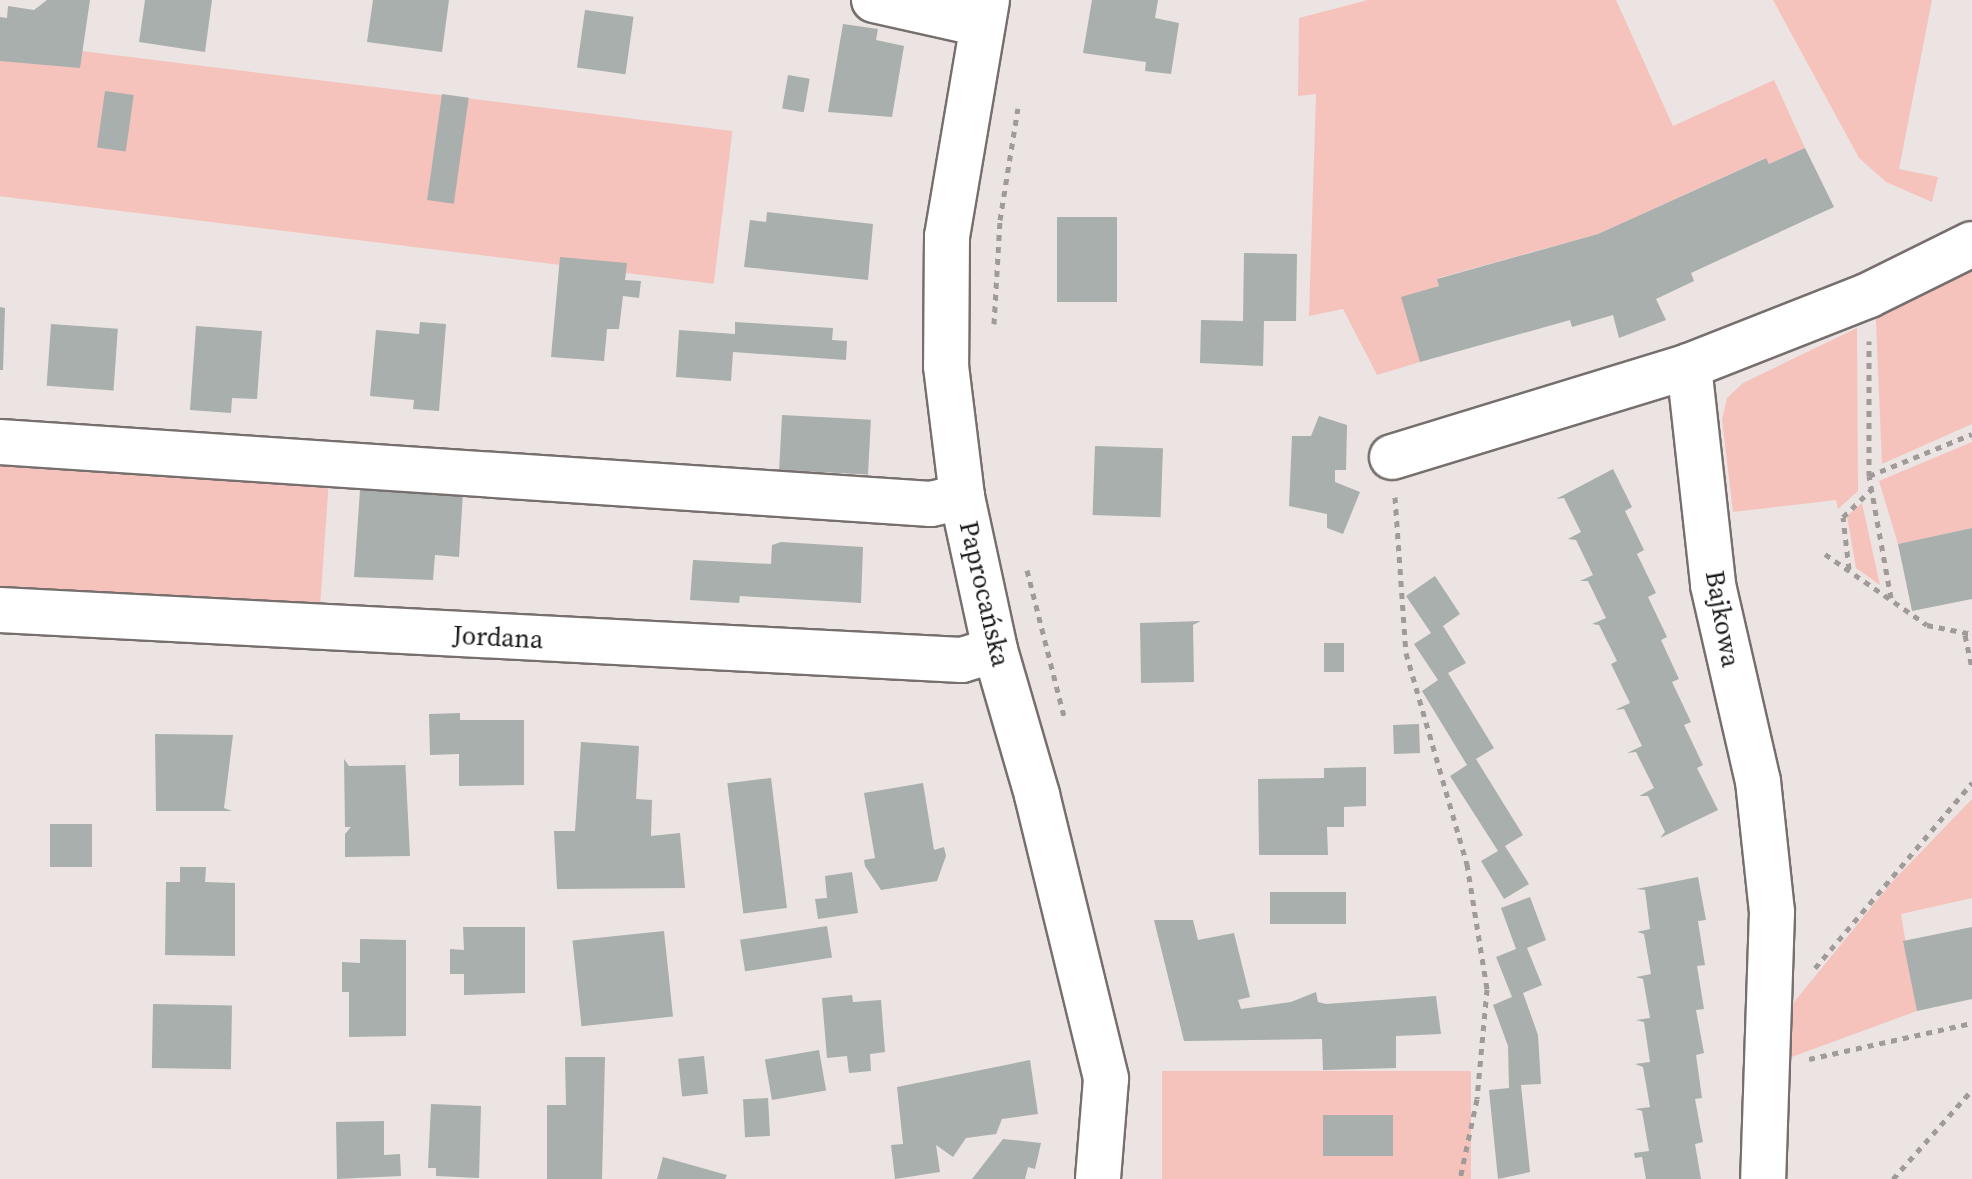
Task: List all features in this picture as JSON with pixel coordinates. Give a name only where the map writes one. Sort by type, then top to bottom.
[{"type":"street","points":[[874,0],[984,12]]},
{"type":"street","name":"Paprocańska","points":[[984,12],[947,236],[946,366],[962,497],[995,650],[1045,825],[1106,1079],[1098,1179]]},
{"type":"street","points":[[1392,457],[1689,366],[1869,295],[1972,244]]},
{"type":"street","name":"Bajkowa","points":[[1689,366],[1713,585],[1758,781],[1772,912],[1763,1179]]},
{"type":"street","points":[[0,442],[931,504],[962,497]]},
{"type":"street","name":"Jordana","points":[[0,610],[947,660],[995,650]]},
{"type":"path","points":[[994,330],[1000,220],[1020,94]]},
{"type":"path","points":[[1869,295],[1869,476],[1891,598]]},
{"type":"path","points":[[1869,476],[1972,434]]},
{"type":"path","points":[[1392,457],[1406,653],[1467,864],[1487,989],[1477,1099],[1460,1179]]},
{"type":"path","points":[[1849,570],[1843,517],[1871,490]]},
{"type":"path","points":[[1825,554],[1927,625],[1969,634],[1972,668]]},
{"type":"path","points":[[1024,560],[1068,732]]},
{"type":"path","points":[[1888,879],[1972,783]]},
{"type":"path","points":[[1864,1046],[1972,1023]]},
{"type":"path","points":[[1893,1179],[1972,1090]]},
{"type":"shaded area","points":[[1368,0],[1616,0],[1673,126],[1774,80],[1805,148],[1769,164],[1765,158],[1598,234],[1438,278],[1439,286],[1402,298],[1420,362],[1377,375],[1343,309],[1309,316],[1316,94],[1298,96],[1299,18]]},
{"type":"shaded area","points":[[1773,0],[1932,0],[1899,169],[1938,177],[1932,202],[1886,182],[1859,158]]},
{"type":"shaded area","points":[[0,41],[732,131],[714,284],[0,196]]},
{"type":"shaded area","points":[[1972,252],[1972,424],[1882,464],[1875,299]]},
{"type":"shaded area","points":[[1857,328],[1858,491],[1838,509],[1836,500],[1733,512],[1722,420],[1727,398],[1743,383]]},
{"type":"shaded area","points":[[1972,442],[1972,528],[1898,544],[1879,481]]},
{"type":"shaded area","points":[[0,453],[329,476],[320,614],[0,591]]},
{"type":"shaded area","points":[[1862,503],[1880,585],[1856,568],[1847,516]]},
{"type":"shaded area","points":[[1972,799],[1972,898],[1901,914],[1917,1011],[1778,1062],[1772,1029],[1892,882]]},
{"type":"shaded area","points":[[1162,1071],[1471,1071],[1471,1179],[1162,1179]]},
{"type":"building","points":[[47,0],[90,0],[80,68],[0,61],[0,17],[7,18],[8,6],[34,10]]},
{"type":"building","points":[[145,0],[212,0],[205,52],[139,42]]},
{"type":"building","points":[[373,0],[449,0],[442,52],[367,42]]},
{"type":"building","points":[[1092,0],[1158,0],[1155,18],[1179,23],[1171,74],[1145,71],[1146,62],[1083,53]]},
{"type":"building","points":[[585,10],[634,17],[625,74],[577,67]]},
{"type":"building","points":[[843,24],[878,29],[876,40],[904,46],[892,117],[828,112]]},
{"type":"building","points":[[788,75],[810,79],[804,112],[782,108]]},
{"type":"building","points":[[105,91],[134,95],[126,151],[97,147]]},
{"type":"building","points":[[442,94],[469,98],[454,204],[427,200]]},
{"type":"building","points":[[1805,148],[1834,207],[1691,273],[1694,281],[1656,299],[1666,320],[1619,338],[1613,315],[1572,327],[1570,320],[1420,362],[1401,297],[1439,286],[1437,279],[1598,234],[1766,158],[1769,164]]},
{"type":"building","points":[[767,212],[873,224],[868,280],[744,267],[750,220],[766,222]]},
{"type":"building","points":[[1057,217],[1117,217],[1117,302],[1057,302]]},
{"type":"building","points":[[1244,253],[1297,254],[1296,321],[1264,321],[1263,366],[1200,363],[1201,320],[1243,321]]},
{"type":"building","points":[[560,257],[627,263],[625,280],[641,281],[639,298],[623,296],[619,329],[607,329],[604,361],[551,357]]},
{"type":"building","points":[[0,307],[5,308],[3,370],[0,370]]},
{"type":"building","points":[[420,322],[446,324],[439,411],[413,409],[414,400],[370,396],[376,330],[419,334]]},
{"type":"building","points":[[735,322],[833,328],[832,340],[847,341],[846,360],[733,352],[731,381],[676,377],[679,330],[735,334]]},
{"type":"building","points":[[51,324],[118,329],[114,391],[47,386]]},
{"type":"building","points":[[196,326],[262,331],[257,399],[232,398],[231,413],[190,410]]},
{"type":"building","points":[[782,415],[871,420],[868,475],[779,470]]},
{"type":"building","points":[[1319,416],[1347,425],[1346,470],[1335,470],[1335,482],[1360,492],[1343,534],[1327,528],[1327,514],[1289,506],[1292,436],[1311,436]]},
{"type":"building","points":[[1095,446],[1163,448],[1161,517],[1093,515]]},
{"type":"building","points":[[1613,469],[1632,507],[1625,511],[1644,550],[1637,554],[1656,593],[1648,597],[1667,637],[1661,640],[1679,679],[1672,682],[1691,722],[1684,725],[1703,765],[1697,768],[1718,810],[1660,838],[1665,832],[1648,796],[1639,796],[1654,788],[1636,752],[1627,753],[1642,746],[1624,709],[1615,710],[1630,703],[1611,664],[1617,661],[1599,625],[1592,624],[1606,618],[1588,581],[1580,581],[1593,575],[1576,540],[1568,539],[1581,532],[1564,498],[1556,499]]},
{"type":"building","points":[[360,490],[463,493],[459,557],[435,555],[433,580],[354,577]]},
{"type":"building","points":[[1972,528],[1972,599],[1912,611],[1898,544]]},
{"type":"building","points":[[781,542],[863,547],[861,603],[740,596],[739,603],[690,600],[693,560],[771,564],[772,545]]},
{"type":"building","points":[[1435,576],[1460,614],[1443,626],[1466,663],[1448,673],[1494,748],[1476,759],[1523,835],[1505,846],[1529,884],[1504,899],[1481,861],[1498,851],[1450,776],[1467,765],[1422,691],[1438,680],[1414,644],[1431,633],[1406,596]]},
{"type":"building","points":[[1201,621],[1193,625],[1194,682],[1141,683],[1140,623]]},
{"type":"building","points":[[1324,643],[1344,643],[1344,672],[1324,672]]},
{"type":"building","points":[[460,713],[460,720],[524,720],[524,785],[459,786],[459,754],[430,755],[429,714]]},
{"type":"building","points":[[1419,724],[1420,753],[1394,754],[1393,725]]},
{"type":"building","points":[[155,734],[233,735],[224,808],[232,811],[156,811]]},
{"type":"building","points":[[581,742],[639,746],[636,799],[652,800],[651,836],[680,833],[685,888],[557,889],[554,831],[575,831]]},
{"type":"building","points":[[405,758],[410,856],[345,857],[345,834],[351,827],[345,827],[344,759],[349,766],[405,765]]},
{"type":"building","points":[[1366,767],[1366,806],[1344,807],[1344,827],[1327,827],[1328,855],[1259,855],[1258,779],[1324,778],[1324,768]]},
{"type":"building","points":[[771,778],[787,908],[743,913],[727,783]]},
{"type":"building","points":[[923,783],[934,850],[944,847],[946,856],[937,881],[881,890],[865,866],[864,860],[875,858],[864,793]]},
{"type":"building","points":[[50,824],[92,824],[92,867],[50,867]]},
{"type":"building","points":[[180,867],[206,867],[205,882],[235,883],[235,956],[165,955],[166,882],[180,882]]},
{"type":"building","points":[[852,872],[858,913],[818,919],[815,899],[827,898],[825,876]]},
{"type":"building","points":[[1698,877],[1706,920],[1698,921],[1705,965],[1697,966],[1704,1009],[1696,1010],[1704,1053],[1696,1055],[1702,1098],[1695,1099],[1703,1142],[1695,1144],[1701,1179],[1646,1179],[1642,1157],[1635,1158],[1634,1153],[1649,1151],[1642,1111],[1635,1109],[1650,1107],[1643,1067],[1635,1064],[1650,1062],[1644,1022],[1636,1020],[1650,1018],[1643,979],[1636,977],[1651,974],[1644,934],[1637,932],[1650,929],[1645,890],[1636,889]]},
{"type":"building","points":[[1270,892],[1346,892],[1346,924],[1270,924]]},
{"type":"building","points":[[1530,897],[1546,940],[1527,948],[1542,985],[1523,993],[1538,1035],[1541,1084],[1521,1085],[1530,1172],[1498,1179],[1489,1090],[1509,1088],[1508,1046],[1493,1005],[1512,997],[1496,957],[1516,949],[1501,908]]},
{"type":"building","points":[[1154,920],[1193,920],[1198,940],[1234,933],[1250,997],[1238,1000],[1241,1009],[1291,1002],[1316,992],[1318,1002],[1326,1004],[1436,996],[1441,1034],[1396,1036],[1396,1068],[1323,1070],[1322,1039],[1184,1041]]},
{"type":"building","points":[[827,926],[832,958],[745,971],[740,940]]},
{"type":"building","points":[[463,927],[525,927],[525,993],[464,995],[464,974],[450,974],[450,949],[464,950]]},
{"type":"building","points":[[1972,927],[1972,999],[1917,1011],[1903,941]]},
{"type":"building","points":[[664,931],[673,1017],[581,1026],[573,941]]},
{"type":"building","points":[[360,939],[406,940],[406,1036],[349,1037],[349,992],[342,992],[342,962],[360,963]]},
{"type":"building","points":[[852,995],[853,1002],[881,1000],[885,1052],[870,1054],[871,1071],[849,1073],[847,1056],[827,1058],[822,998]]},
{"type":"building","points":[[153,1004],[232,1005],[231,1069],[152,1068]]},
{"type":"building","points":[[819,1050],[826,1090],[772,1100],[765,1060]]},
{"type":"building","points":[[704,1056],[708,1094],[682,1097],[678,1059]]},
{"type":"building","points":[[565,1057],[605,1057],[602,1179],[547,1179],[547,1105],[566,1105]]},
{"type":"building","points":[[1030,1060],[1038,1114],[1002,1119],[996,1134],[966,1138],[953,1157],[936,1145],[940,1172],[895,1179],[891,1145],[903,1144],[897,1087]]},
{"type":"building","points":[[768,1098],[770,1136],[745,1137],[743,1099]]},
{"type":"building","points":[[431,1104],[481,1106],[479,1178],[436,1176],[436,1168],[428,1168]]},
{"type":"building","points":[[1323,1115],[1393,1115],[1393,1156],[1323,1156]]},
{"type":"building","points":[[384,1121],[384,1155],[400,1154],[401,1176],[337,1179],[336,1122]]},
{"type":"building","points":[[1003,1139],[1041,1143],[1035,1169],[1028,1167],[1025,1179],[972,1179]]},
{"type":"building","points":[[663,1157],[727,1175],[725,1179],[657,1179]]}]
